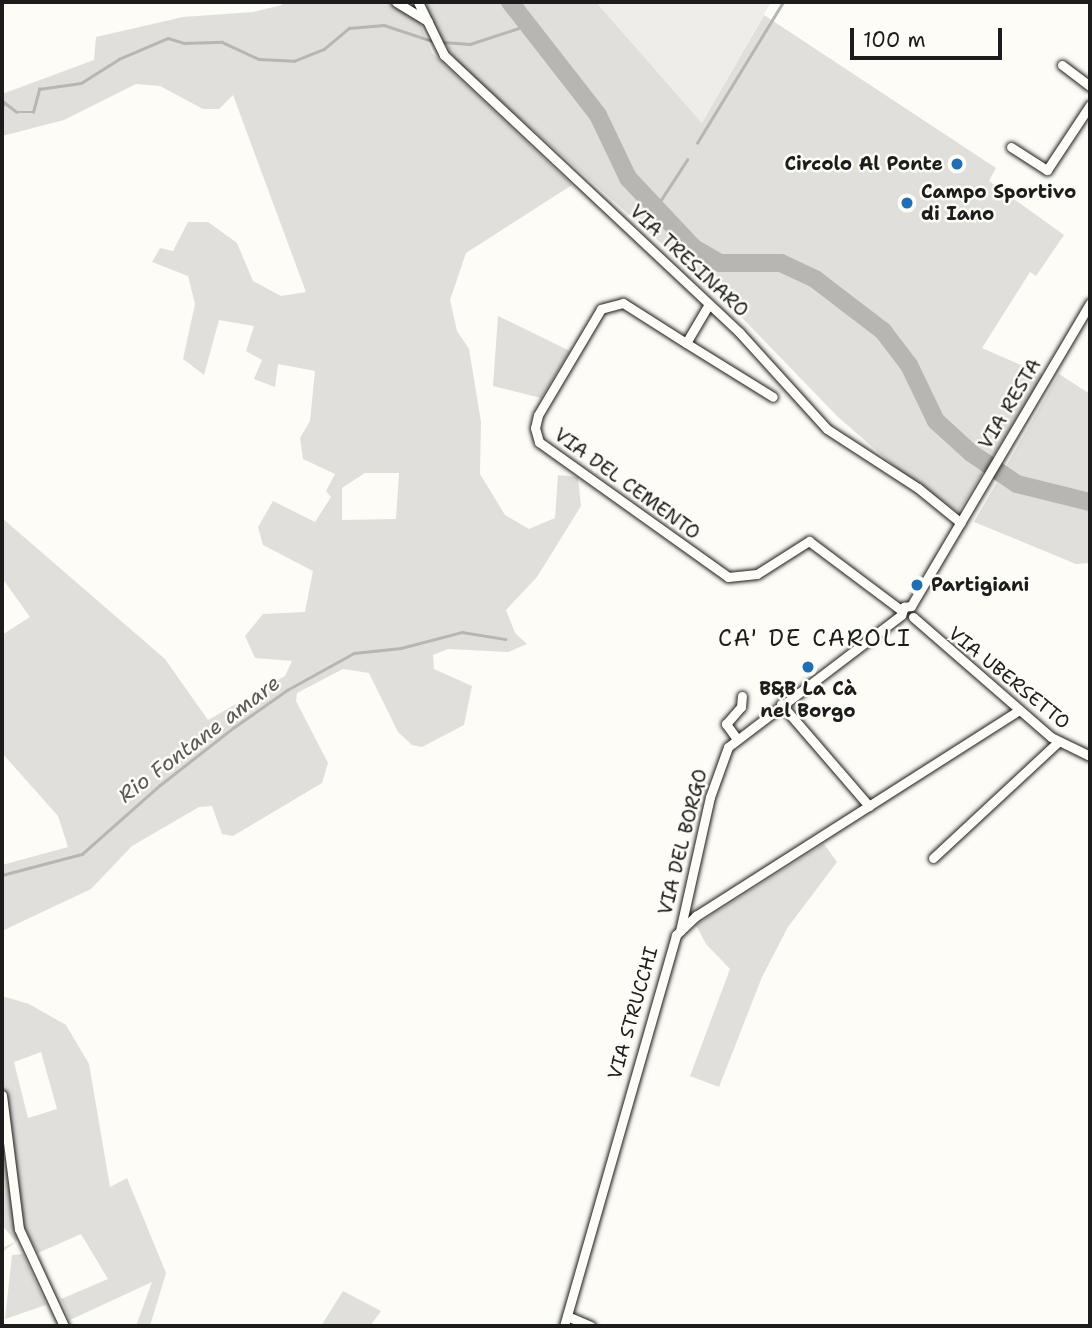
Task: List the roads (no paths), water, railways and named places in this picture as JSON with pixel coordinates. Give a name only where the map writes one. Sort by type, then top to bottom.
[{"type":"street","points":[[396,2],[429,22]]},
{"type":"street","name":"VIA TRESINARO","points":[[418,2],[429,22],[438,48],[709,304],[832,433],[918,488],[961,523]]},
{"type":"street","points":[[1062,65],[1090,86]]},
{"type":"street","points":[[1011,147],[1047,170],[1090,105]]},
{"type":"street","name":"VIA DEL CEMENTO","points":[[772,397],[623,303],[601,309],[538,415],[535,429],[539,442],[720,573],[749,577],[809,541],[901,613]]},
{"type":"street","name":"VIA RESTA","points":[[961,523],[1090,303]]},
{"type":"street","points":[[686,343],[709,304]]},
{"type":"street","points":[[901,613],[913,617],[911,606],[961,523]]},
{"type":"street","name":"VIA DEL BORGO","points":[[680,931],[724,754],[737,739],[781,704],[911,606]]},
{"type":"street","name":"VIA UBERSETTO","points":[[913,617],[1058,742],[1090,756]]},
{"type":"street","points":[[737,739],[726,724],[741,707],[742,696]]},
{"type":"street","points":[[781,704],[869,806]]},
{"type":"street","name":"VIA STRUCCHI","points":[[565,1326],[668,952],[680,931],[1019,710]]},
{"type":"street","points":[[933,858],[1058,742]]},
{"type":"street","points":[[2,1095],[19,1229],[64,1326]]},
{"type":"street","points":[[568,1316],[591,1326]]},
{"type":"waterway","points":[[510,2],[598,115],[628,178],[694,248],[720,263],[781,263],[815,279],[883,331],[909,365],[936,421],[971,453],[1017,484],[1090,502]]},
{"type":"waterway","points":[[697,143],[783,2]]},
{"type":"waterway","points":[[2,107],[4,102],[17,112],[33,112],[39,89],[81,83],[119,59],[168,38],[184,43],[222,42],[259,59],[294,61],[324,49],[349,28],[384,25],[435,42]]},
{"type":"waterway","points":[[442,42],[470,44],[528,25]]},
{"type":"waterway","points":[[655,209],[687,160]]},
{"type":"waterway","name":"Rio Fontane amare","points":[[2,875],[82,854],[160,785],[233,728],[287,690],[354,653],[401,648],[462,632],[505,639]]},
{"type":"place","name":"Circolo Al Ponte","points":[[957,164]]},
{"type":"place","name":"Campo Sportivo di Iano","points":[[907,203]]},
{"type":"place","name":"Partigiani","points":[[917,585]]},
{"type":"place","name":"B&B La Cà nel Borgo","points":[[808,667]]},
{"type":"district","name":"CA' DE CAROLI","points":[[815,638]]}]
